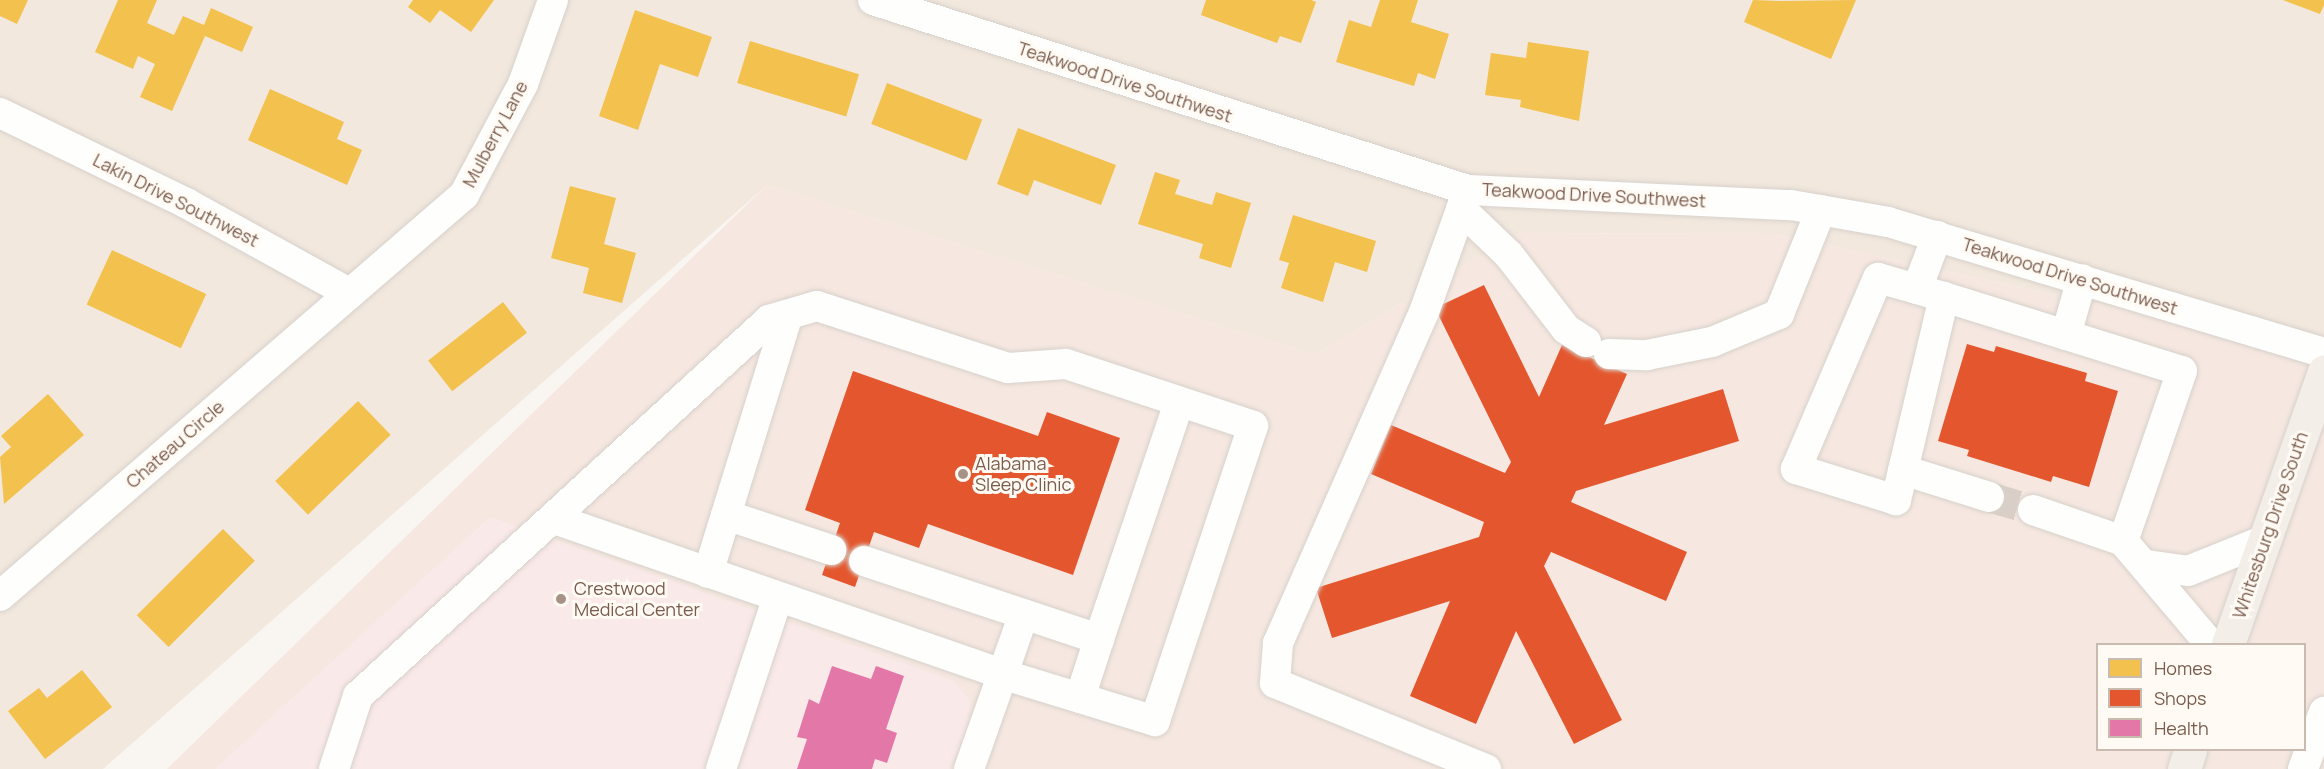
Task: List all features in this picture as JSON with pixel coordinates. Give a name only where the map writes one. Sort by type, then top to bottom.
[{"type":"main road","name":"Whitesburg Drive South","points":[[2229,643],[2324,372]]},
{"type":"main road","points":[[2184,769],[2190,751]]},
{"type":"street","name":"Mulberry Lane","points":[[349,292],[464,195],[523,84],[553,0]]},
{"type":"street","name":"Teakwood Drive Southwest","points":[[873,0],[1465,200],[1821,210],[1937,236],[2324,353]]},
{"type":"street","name":"Lakin Drive Southwest","points":[[0,113],[186,202],[349,292]]},
{"type":"street","points":[[1465,200],[1566,329],[1598,348],[1647,355],[1712,342],[1779,314],[1821,210]]},
{"type":"street","points":[[1465,200],[1424,312],[1278,643],[1275,683],[1486,769]]},
{"type":"street","points":[[1937,236],[1930,293],[1903,470],[1896,500],[1796,469],[1878,278],[1930,293],[2182,371],[2123,541]]},
{"type":"street","points":[[2066,335],[2082,279]]},
{"type":"street","name":"Chateau Circle","points":[[0,596],[349,292]]},
{"type":"street","points":[[334,769],[358,696],[769,320],[817,306],[1008,369],[1066,364],[1252,426],[1155,721],[1005,675],[554,519]]},
{"type":"street","points":[[708,573],[788,315]]},
{"type":"street","points":[[1080,698],[1179,402]]},
{"type":"street","points":[[1903,470],[1989,497]]},
{"type":"street","points":[[2033,510],[2123,541],[2147,565],[2208,643]]},
{"type":"street","points":[[726,515],[831,550]]},
{"type":"street","points":[[2147,565],[2188,571],[2265,540]]},
{"type":"street","points":[[864,561],[1099,639]]},
{"type":"street","points":[[721,769],[778,597]]},
{"type":"street","points":[[969,769],[1005,675],[1024,614]]},
{"type":"street","points":[[2303,769],[2324,712]]},
{"type":"shaded area","points":[[0,0],[2324,0],[2324,353],[1775,234],[1519,233],[1315,355],[767,185],[103,769],[0,769]]},
{"type":"shaded area","points":[[767,185],[1315,355],[1519,233],[1775,234],[2324,353],[2324,769],[167,769]]},
{"type":"shaded area","name":"Crestwood Medical Center","points":[[490,517],[953,681],[970,701],[967,729],[950,769],[215,769]]},
{"type":"building: Homes","points":[[0,0],[28,0],[17,24],[0,16]]},
{"type":"building: Homes","points":[[118,0],[157,0],[147,23],[174,35],[183,16],[204,25],[211,8],[253,27],[242,52],[205,36],[172,111],[140,97],[155,64],[138,56],[133,69],[95,52]]},
{"type":"building: Homes","points":[[413,0],[494,0],[471,32],[440,10],[430,23],[408,7]]},
{"type":"building: Homes","points":[[1206,0],[1311,0],[1316,2],[1301,43],[1280,36],[1277,43],[1201,15]]},
{"type":"building: Homes","points":[[1380,0],[1418,0],[1411,22],[1449,34],[1435,79],[1418,73],[1414,86],[1336,62],[1349,20],[1371,27]]},
{"type":"building: Homes","points":[[1753,0],[1856,0],[1831,59],[1744,22]]},
{"type":"building: Homes","points":[[2283,0],[2324,0],[2324,5],[2320,14]]},
{"type":"building: Homes","points":[[635,10],[712,37],[698,77],[660,64],[638,130],[599,116]]},
{"type":"building: Homes","points":[[750,41],[859,74],[846,116],[737,83]]},
{"type":"building: Homes","points":[[1528,42],[1589,51],[1579,121],[1520,107],[1521,100],[1485,95],[1491,53],[1526,58]]},
{"type":"building: Homes","points":[[887,83],[982,120],[966,161],[871,124]]},
{"type":"building: Homes","points":[[270,89],[344,122],[337,139],[362,150],[347,185],[248,140]]},
{"type":"building: Homes","points":[[1018,128],[1116,165],[1101,205],[1034,180],[1028,196],[997,184]]},
{"type":"building: Homes","points":[[1155,172],[1180,180],[1175,194],[1212,205],[1216,192],[1251,203],[1231,268],[1199,258],[1203,244],[1138,224]]},
{"type":"building: Homes","points":[[570,186],[616,198],[604,244],[636,253],[622,303],[583,293],[589,268],[551,258]]},
{"type":"building: Homes","points":[[1293,215],[1376,241],[1367,272],[1335,262],[1323,302],[1281,288],[1289,263],[1279,260]]},
{"type":"building: Homes","points":[[112,250],[206,294],[181,348],[87,304]]},
{"type":"building: Homes","points":[[503,302],[527,333],[452,391],[428,360]]},
{"type":"building: Homes","points":[[48,394],[84,435],[4,504],[0,457],[11,447],[1,436]]},
{"type":"building: Homes","points":[[358,401],[391,435],[308,515],[275,481]]},
{"type":"building: Homes","points":[[223,529],[255,561],[169,647],[137,615]]},
{"type":"building: Homes","points":[[82,670],[112,707],[45,759],[8,711],[39,688],[47,698]]},
{"type":"building: Shops","points":[[1484,285],[1539,397],[1562,345],[1627,374],[1604,425],[1723,389],[1739,441],[1576,491],[1571,502],[1687,552],[1666,601],[1551,552],[1544,566],[1622,720],[1574,744],[1516,631],[1476,724],[1410,696],[1450,601],[1332,638],[1316,588],[1479,537],[1484,522],[1371,474],[1391,425],[1505,473],[1511,462],[1435,308]]},
{"type":"building: Shops","points":[[1967,344],[1994,352],[1996,346],[2087,373],[2085,381],[2118,391],[2089,487],[2053,476],[2051,482],[1967,456],[1969,450],[1938,441]]},
{"type":"building: Shops","name":"Alabama Sleep Clinic","points":[[853,371],[1038,436],[1047,412],[1120,438],[1073,575],[928,524],[919,548],[874,532],[855,587],[822,575],[840,523],[805,510]]},
{"type":"building: Health","points":[[832,666],[871,679],[876,666],[904,676],[886,729],[897,733],[887,763],[875,759],[872,769],[797,769],[807,739],[797,737],[809,699],[819,704]]},
{"type":"tunnel","points":[[1989,497],[2033,510]]},
{"type":"place","name":"Alabama Sleep Clinic","points":[[963,474]]},
{"type":"place","name":"Crestwood Medical Center","points":[[561,599]]}]
